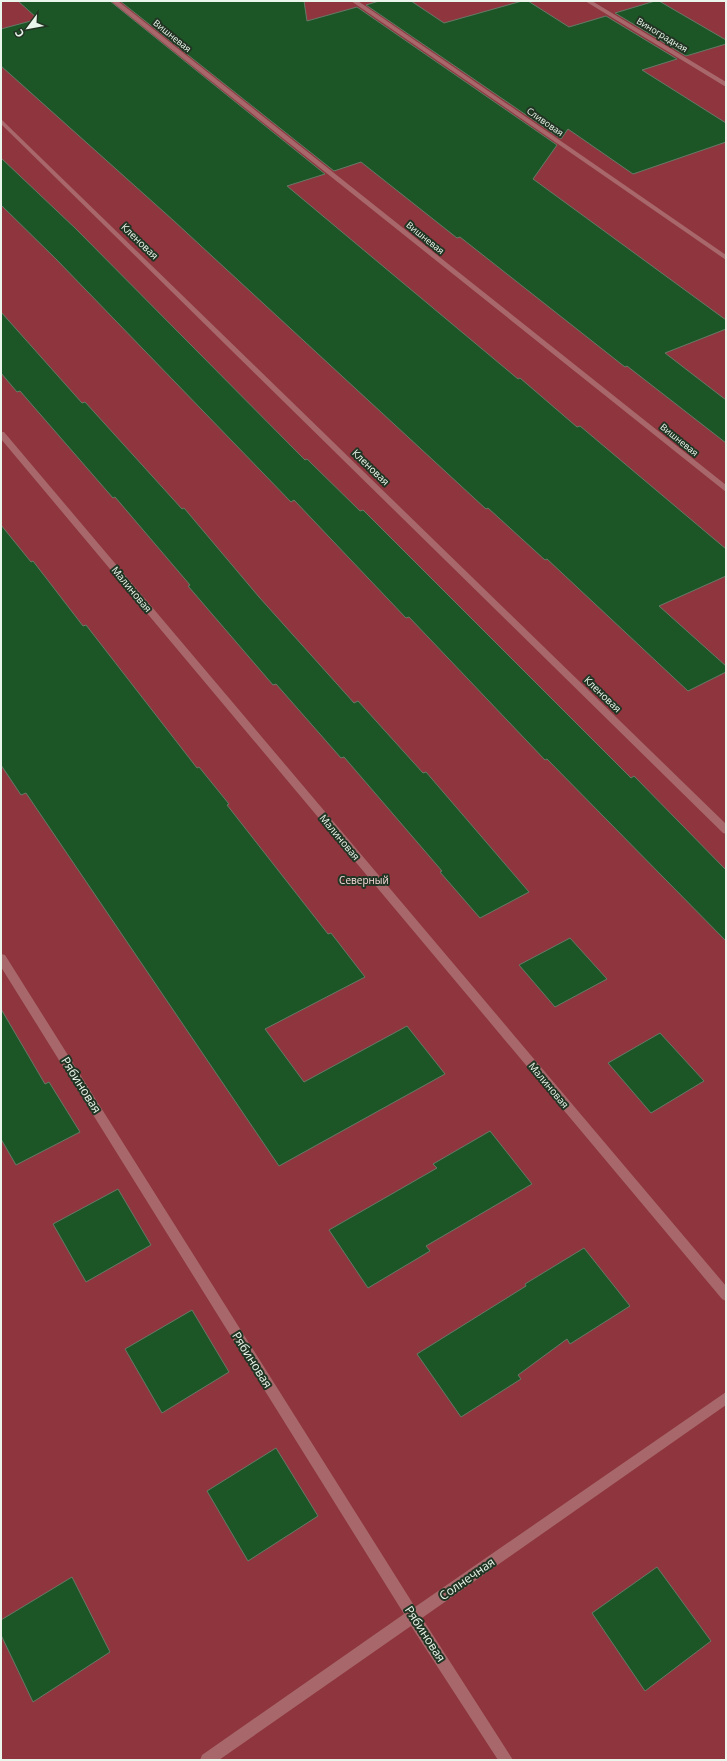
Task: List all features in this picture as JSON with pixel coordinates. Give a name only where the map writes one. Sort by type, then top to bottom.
[{"type":"street","name":"Вишневая","points":[[114,1],[726,489]]},
{"type":"street","name":"Сливовая","points":[[354,1],[726,258]]},
{"type":"street","name":"Виноградная","points":[[588,1],[726,85]]},
{"type":"street","name":"Кленовая","points":[[1,121],[726,830]]},
{"type":"street","name":"Малиновая","points":[[1,434],[726,1295]]},
{"type":"street","name":"Рябиновая","points":[[1,958],[413,1616],[506,1760]]},
{"type":"street","name":"Солнечная","points":[[207,1760],[726,1398]]},
{"type":"green space","name":"Северный","points":[[1,1],[726,1],[726,1760],[1,1760]]},
{"type":"building","points":[[18,1],[110,1],[325,174],[287,186],[518,379],[520,378],[577,427],[580,426],[726,549],[726,576],[659,606],[726,666],[726,672],[688,691],[547,559],[545,560],[488,508],[486,509],[174,221],[1,66],[1,29],[38,19]]},
{"type":"building","points":[[120,1],[304,1],[307,21],[357,7],[557,145],[533,179],[726,320],[726,329],[665,353],[726,400],[726,443],[627,366],[625,367],[460,237],[457,238],[361,162],[334,171]]},
{"type":"building","points":[[379,1],[411,1],[444,23],[522,1],[528,1],[569,27],[606,16],[677,59],[642,70],[726,123],[726,142],[633,174],[568,129],[561,139],[366,5]]},
{"type":"building","points":[[659,1],[726,40],[726,44],[686,56],[615,13]]},
{"type":"building","points":[[1,158],[75,228],[305,460],[307,459],[360,511],[363,510],[631,778],[634,776],[726,870],[726,941],[547,759],[545,760],[409,617],[406,618],[294,500],[291,502],[56,259],[1,205]]},
{"type":"building","points":[[1,312],[82,403],[85,402],[182,509],[184,508],[259,597],[354,703],[358,701],[423,773],[426,772],[529,892],[480,918],[440,872],[442,871],[344,757],[341,758],[276,684],[273,685],[188,586],[190,585],[115,497],[113,498],[20,391],[17,392],[1,373]]},
{"type":"building","points":[[1,525],[31,562],[33,561],[83,626],[86,625],[197,768],[199,767],[229,804],[227,805],[328,934],[331,933],[365,977],[265,1029],[304,1082],[407,1026],[445,1074],[279,1166],[26,793],[21,795],[1,765]]},
{"type":"building","points":[[570,938],[607,979],[555,1007],[519,965]]},
{"type":"building","points":[[1,1009],[45,1084],[49,1082],[80,1132],[16,1165],[1,1139]]},
{"type":"building","points":[[660,1033],[704,1081],[651,1113],[608,1063]]},
{"type":"building","points":[[490,1131],[532,1184],[426,1246],[430,1251],[368,1288],[329,1230],[437,1168],[433,1164]]},
{"type":"building","points":[[118,1189],[151,1245],[86,1282],[53,1224]]},
{"type":"building","points":[[584,1248],[630,1306],[570,1344],[567,1339],[518,1375],[521,1379],[461,1417],[417,1354],[526,1286],[525,1284]]},
{"type":"building","points":[[192,1310],[229,1372],[162,1413],[125,1349]]},
{"type":"building","points":[[276,1448],[318,1516],[248,1561],[207,1491]]},
{"type":"building","points":[[657,1567],[711,1641],[645,1691],[592,1613]]},
{"type":"building","points":[[72,1577],[110,1652],[33,1702],[1,1635],[1,1620]]}]
